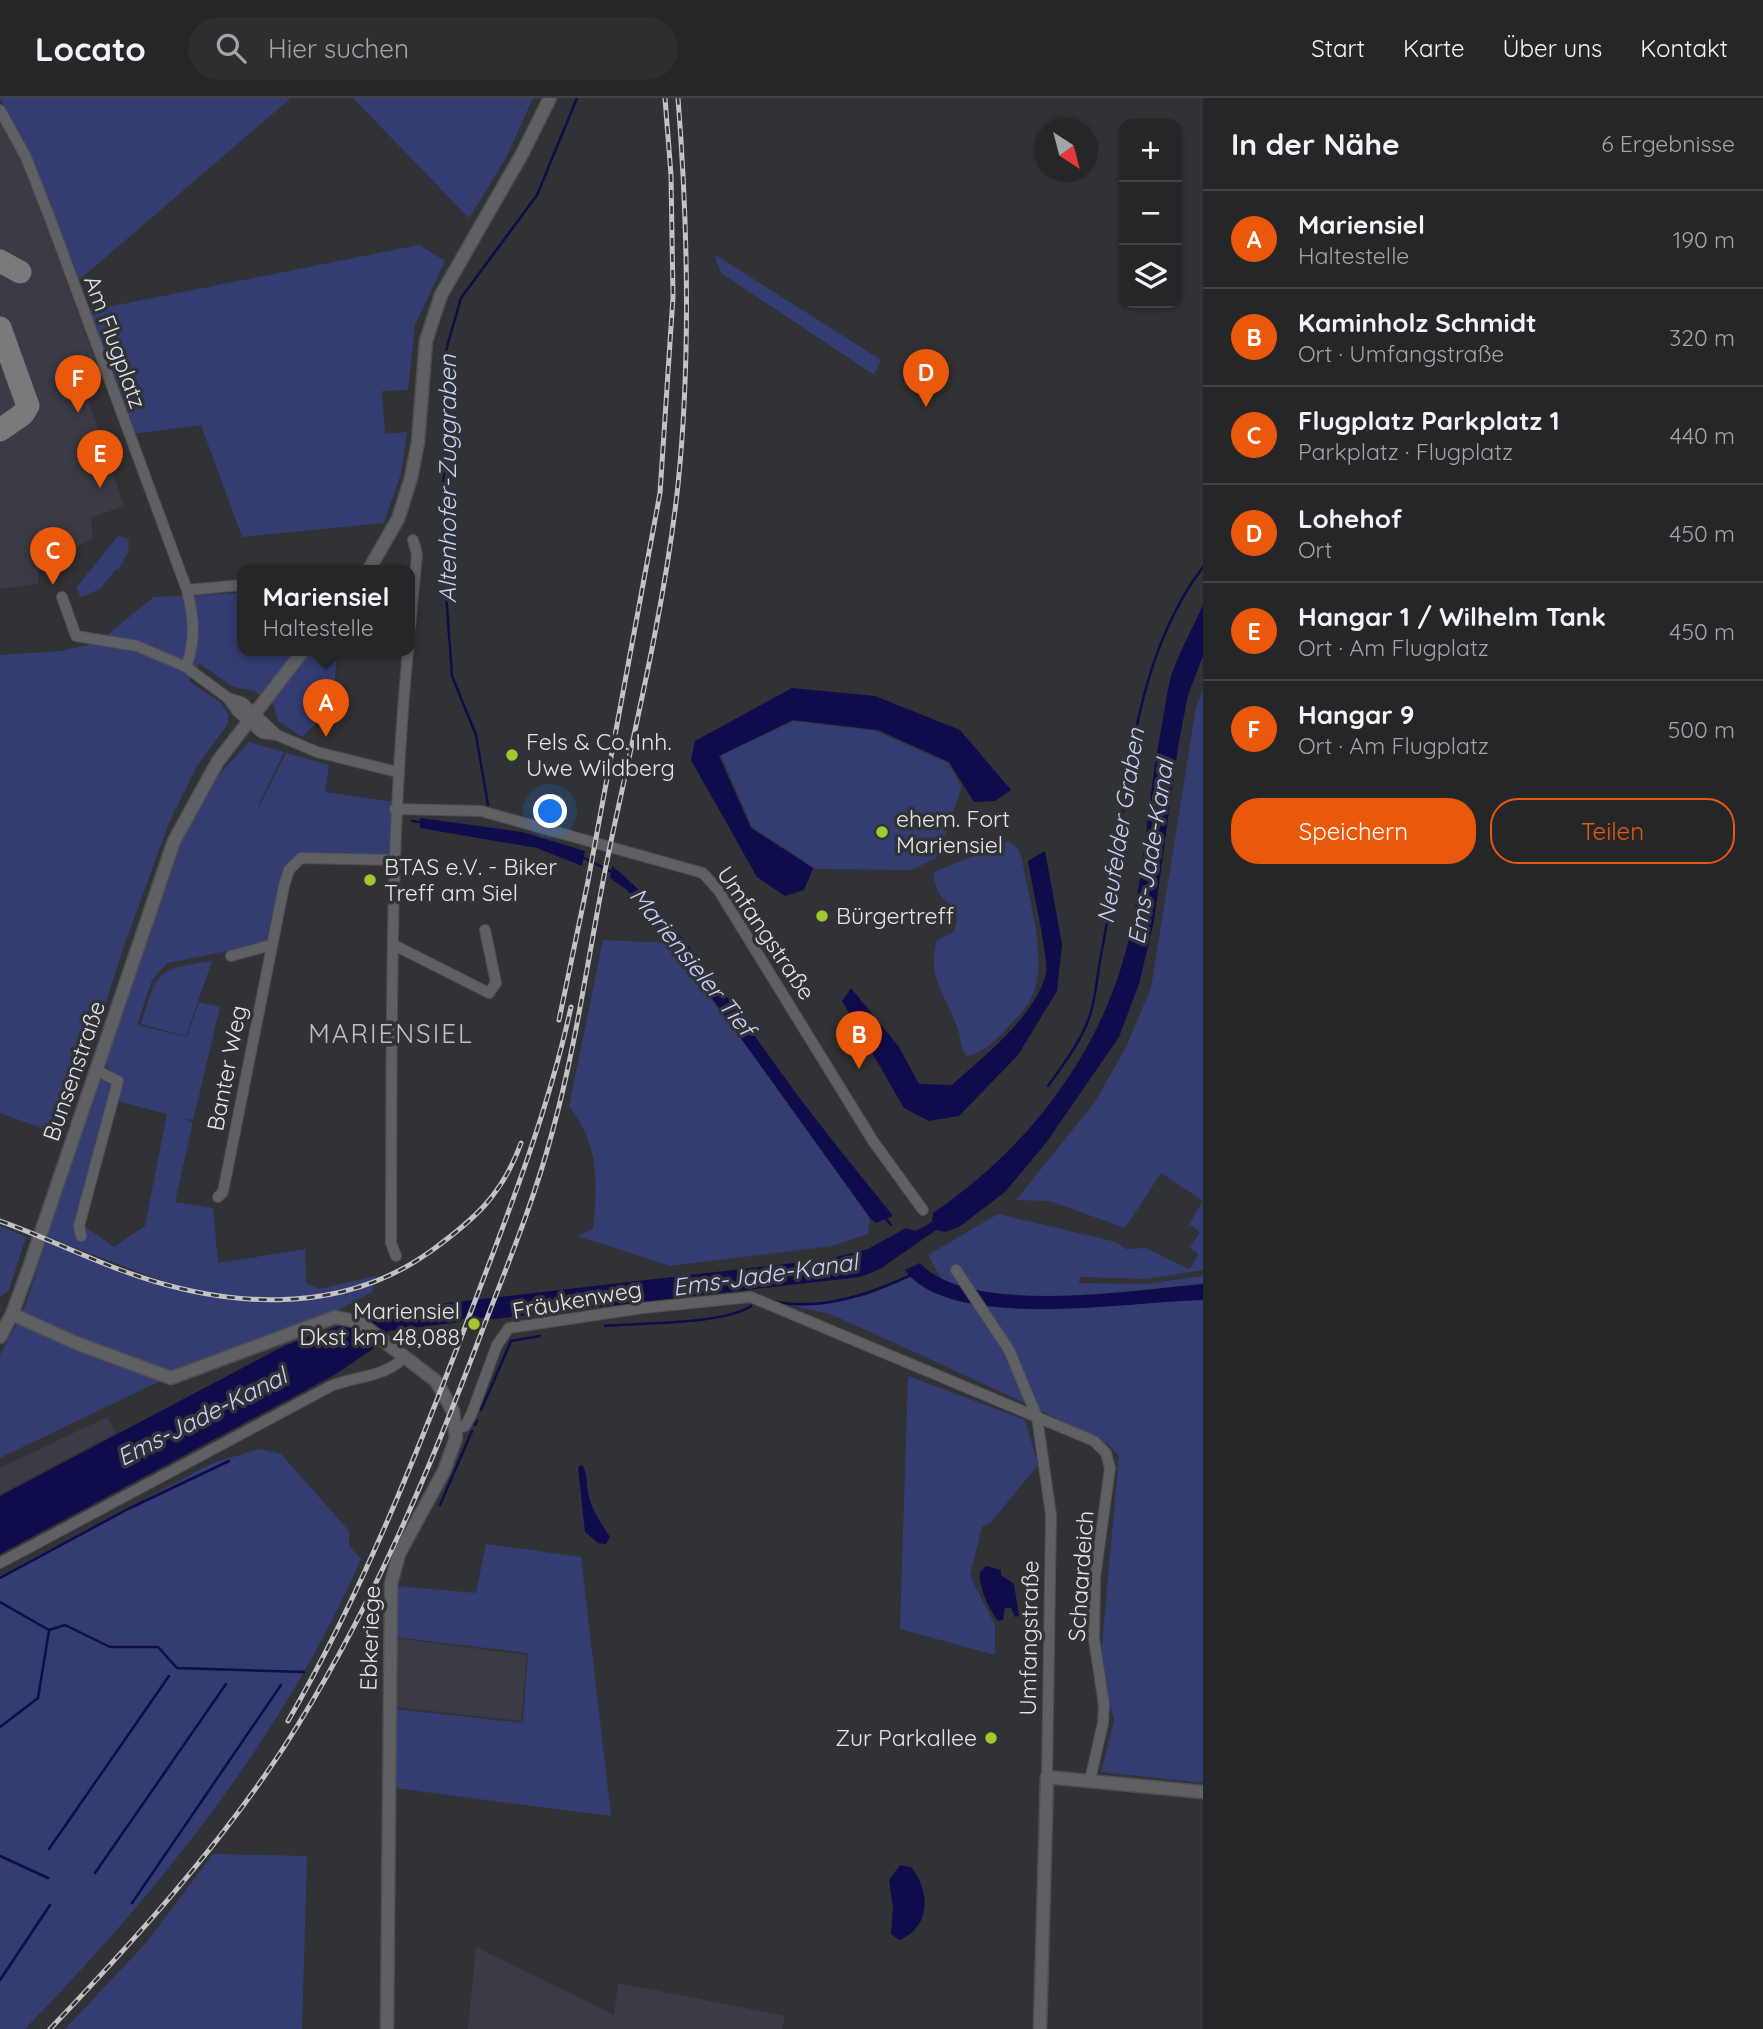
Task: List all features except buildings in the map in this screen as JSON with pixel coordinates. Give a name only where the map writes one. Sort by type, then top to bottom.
[{"type":"street","points":[[371,565],[398,519],[411,478],[418,442],[426,341],[437,307],[457,264],[506,184],[550,98]]},
{"type":"street","name":"Am Flugplatz","points":[[0,110],[26,157],[51,221],[187,590],[194,621],[194,643],[186,667]]},
{"type":"street","points":[[412,541],[417,554],[415,575]]},
{"type":"street","points":[[187,590],[237,585]]},
{"type":"street","points":[[62,597],[76,636],[137,646],[186,667],[251,717],[262,733],[277,735],[317,752],[397,772]]},
{"type":"street","name":"Bunsenstraße","points":[[0,1338],[6,1311],[96,1070],[174,841],[206,779],[299,656]]},
{"type":"street","points":[[396,1256],[391,1242],[395,808],[408,656]]},
{"type":"street","name":"Umfangstraße","points":[[395,808],[481,811],[704,873],[719,891],[873,1142],[923,1210]]},
{"type":"street","name":"Banter Weg","points":[[218,1196],[223,1192],[271,945],[289,870],[301,858],[394,860]]},
{"type":"street","points":[[394,945],[490,996],[496,983],[485,930]]},
{"type":"street","points":[[230,956],[271,945]]},
{"type":"street","points":[[80,1236],[79,1226],[118,1081],[96,1070]]},
{"type":"street","name":"Umfangstraße","points":[[956,1270],[1009,1350],[1037,1417],[1051,1515],[1040,2029]]},
{"type":"street","name":"Fräukenweg","points":[[456,1429],[465,1426],[471,1415],[497,1345],[509,1328],[588,1315],[751,1297],[1037,1417]]},
{"type":"street","points":[[6,1311],[76,1343],[171,1378],[321,1320],[344,1318],[359,1322],[389,1343],[442,1388],[453,1411],[456,1429]]},
{"type":"street","points":[[0,1563],[331,1386],[349,1378],[382,1372],[397,1365],[405,1356]]},
{"type":"street","name":"Schaardeich","points":[[1037,1417],[1094,1441],[1103,1447],[1110,1460],[1096,1567],[1094,1639],[1104,1705],[1103,1723],[1090,1780]]},
{"type":"street","name":"Ebkeriege","points":[[387,2029],[391,1584],[399,1554],[454,1450],[456,1429]]},
{"type":"street","points":[[1047,1777],[1203,1792]]},
{"type":"shaded area","points":[[0,98],[291,98],[79,280],[31,157]]},
{"type":"shaded area","points":[[353,98],[533,98],[506,158],[469,218]]},
{"type":"shaded area","points":[[0,120],[25,166],[97,366],[79,373],[124,506],[91,518],[93,538],[39,568],[38,584],[0,589]]},
{"type":"shaded area","points":[[419,245],[445,261],[415,325],[408,390],[382,391],[385,434],[407,432],[401,473],[384,523],[242,537],[201,425],[132,434],[88,311]]},
{"type":"shaded area","points":[[714,254],[881,360],[874,375],[721,273]]},
{"type":"shaded area","points":[[118,536],[129,539],[128,553],[118,570],[116,569],[100,589],[81,597],[76,588]]},
{"type":"shaded area","points":[[237,593],[237,656],[337,656],[333,706],[302,737],[278,721],[274,705],[255,691],[233,687],[199,663],[189,681],[220,702],[228,713],[228,724],[197,766],[169,823],[124,946],[64,1132],[55,1133],[0,1113],[0,655],[61,651],[97,643],[154,597]]},
{"type":"shaded area","points":[[1203,690],[1203,1201],[1161,1173],[1125,1228],[1050,1201],[1016,1200],[1095,1102],[1126,1047],[1151,988],[1196,708]]},
{"type":"shaded area","points":[[794,721],[876,731],[948,763],[962,787],[936,858],[911,870],[816,869],[752,827],[721,755]]},
{"type":"shaded area","points":[[249,742],[284,752],[259,807],[286,753],[329,765],[325,792],[394,802],[391,858],[301,856],[296,847],[300,857],[282,886],[267,943],[167,963],[152,980],[137,1025],[187,1037],[199,1002],[220,1007],[193,1120],[180,1118],[193,1122],[175,1202],[213,1208],[218,1263],[305,1249],[306,1283],[319,1289],[376,1276],[372,1292],[331,1314],[160,1381],[0,1458],[0,1355],[26,1304],[46,1241],[122,1273],[178,1290],[178,1287],[47,1237],[100,1080],[106,1079],[112,1083],[115,1096],[113,1074],[105,1064],[180,835],[215,779]],"holes":[[[117,1101],[167,1114],[145,1226],[114,1247],[83,1225]]]},
{"type":"shaded area","points":[[1009,841],[1018,849],[1022,859],[1038,945],[1037,979],[1028,1003],[1002,1033],[983,1049],[967,1056],[939,987],[934,966],[937,940],[954,932],[957,918],[952,905],[938,891],[934,872]]},
{"type":"shaded area","points":[[603,940],[668,943],[748,1048],[870,1218],[868,1234],[832,1246],[670,1266],[578,1236],[593,1229],[596,1179],[586,1135],[569,1106]]},
{"type":"shaded area","points":[[212,961],[186,1036],[141,1024],[151,993],[162,976],[169,970]]},
{"type":"shaded area","points":[[1203,1201],[1203,1270],[1145,1279],[1080,1277],[1079,1283],[1145,1284],[1203,1276],[1203,1284],[1072,1295],[1007,1294],[943,1282],[928,1255],[998,1214],[1116,1242],[1126,1249],[1146,1248],[1189,1269],[1199,1254],[1190,1248],[1200,1232],[1189,1224]]},
{"type":"shaded area","points":[[0,1226],[26,1237],[9,1290],[0,1297]]},
{"type":"shaded area","points":[[909,1276],[932,1291],[963,1301],[1079,1307],[1203,1300],[1203,1783],[1101,1772],[1114,1720],[1100,1667],[1119,1456],[1109,1445],[1034,1407],[875,1334],[830,1314],[789,1305],[866,1296]]},
{"type":"shaded area","points":[[908,1376],[1025,1420],[1038,1465],[991,1522],[982,1527],[970,1576],[995,1625],[995,1655],[900,1629]]},
{"type":"shaded area","points":[[107,1417],[116,1433],[0,1494],[0,1468]]},
{"type":"shaded area","points":[[259,1449],[281,1454],[349,1531],[349,1546],[361,1559],[330,1625],[256,1750],[170,1867],[25,2029],[0,2029],[0,1576],[213,1463]]},
{"type":"shaded area","points":[[486,1544],[581,1557],[611,1816],[394,1788],[394,1709],[523,1723],[528,1653],[395,1637],[397,1586],[476,1593]]},
{"type":"shaded area","points":[[395,1638],[527,1655],[521,1721],[395,1707]]},
{"type":"shaded area","points":[[213,1854],[307,1856],[302,2029],[65,2029],[146,1943]]},
{"type":"shaded area","points":[[476,1947],[614,2015],[618,1983],[785,2016],[782,2029],[468,2029]]},
{"type":"water","name":"Ems-Jade-Kanal","points":[[1203,605],[1203,656],[1188,695],[1178,747],[1154,921],[1139,984],[1119,1037],[1046,1143],[1005,1192],[959,1227],[945,1232],[936,1230],[880,1269],[860,1277],[494,1319],[465,1317],[460,1322],[388,1331],[380,1344],[336,1374],[0,1554],[0,1496],[284,1346],[361,1318],[413,1307],[828,1259],[868,1249],[906,1228],[916,1231],[932,1222],[933,1213],[1001,1158],[1031,1126],[1082,1056],[1102,1017],[1118,977],[1130,934],[1170,679]]},
{"type":"water","points":[[792,688],[875,696],[960,730],[1011,790],[995,801],[974,802],[949,762],[878,730],[793,720],[719,756],[751,828],[813,868],[804,890],[785,896],[757,877],[691,760],[695,741]]},
{"type":"water","points":[[420,818],[522,832],[585,851],[582,866],[537,848],[420,828]]},
{"type":"water","points":[[1045,851],[1062,944],[1057,991],[1018,1055],[959,1116],[929,1121],[904,1108],[842,1001],[851,988],[899,1047],[919,1084],[952,1085],[1007,1035],[1040,989],[1046,965],[1028,861]]},
{"type":"water","points":[[612,866],[638,889],[685,942],[802,1102],[893,1216],[876,1223],[870,1218],[712,998],[627,890],[610,878]]},
{"type":"water","points":[[920,1263],[944,1280],[975,1290],[1013,1295],[1096,1294],[1203,1284],[1203,1300],[1090,1308],[1000,1307],[960,1301],[928,1289],[905,1270]]},
{"type":"water","points":[[582,1465],[591,1505],[610,1537],[606,1544],[598,1543],[585,1532],[578,1467]]},
{"type":"water","points":[[986,1566],[1001,1570],[1001,1575],[1014,1584],[1019,1616],[1015,1617],[1011,1608],[1005,1608],[1003,1620],[998,1621],[981,1584],[980,1572]]},
{"type":"water","points":[[900,1865],[911,1867],[917,1876],[922,1886],[924,1907],[917,1926],[899,1940],[891,1934],[893,1908],[889,1880]]},
{"type":"waterway","name":"Altenhofer-Zuggraben","points":[[488,805],[476,735],[452,676],[443,551],[445,354],[461,298],[537,195],[577,98]]},
{"type":"waterway","name":"Neufelder Graben","points":[[1048,1086],[1076,1045],[1091,1011],[1110,907],[1131,754],[1142,703],[1157,655],[1176,609],[1203,567]]},
{"type":"waterway","name":"Mariensieler Tief","points":[[412,821],[420,822]]},
{"type":"waterway","name":"Mariensieler Tief","points":[[580,856],[612,872]]},
{"type":"waterway","name":"Mariensieler Tief","points":[[884,1216],[891,1225]]},
{"type":"waterway","points":[[773,1301],[807,1304],[842,1300],[909,1276]]},
{"type":"waterway","points":[[605,1326],[703,1319],[739,1312],[751,1306]]},
{"type":"waterway","points":[[481,1410],[511,1341],[540,1336]]},
{"type":"waterway","points":[[475,1425],[477,1421]]},
{"type":"waterway","points":[[440,1505],[472,1431]]},
{"type":"waterway","points":[[0,1578],[128,1509],[229,1461]]},
{"type":"waterway","points":[[0,1602],[49,1630],[65,1625],[110,1647],[158,1647],[177,1668],[304,1672]]},
{"type":"waterway","points":[[0,1727],[38,1698],[49,1631]]},
{"type":"waterway","points":[[49,1849],[169,1676]]},
{"type":"waterway","points":[[95,1873],[226,1684]]},
{"type":"waterway","points":[[132,1903],[281,1685]]},
{"type":"waterway","points":[[0,1856],[48,1878]]},
{"type":"waterway","points":[[0,1980],[50,1905]]},
{"type":"taxiway","points":[[0,261],[20,272]]},
{"type":"taxiway","points":[[0,328],[28,406],[23,414],[0,430]]},
{"type":"railway","points":[[559,1020],[588,881],[660,493],[673,297],[671,175],[665,98]]},
{"type":"railway","points":[[50,2029],[143,1928],[232,1821],[284,1747],[314,1698],[369,1596],[418,1492],[520,1233],[537,1183],[569,1062],[657,621],[678,485],[685,389],[687,292],[678,98]]},
{"type":"railway","points":[[288,1721],[365,1572],[430,1418],[526,1162],[551,1085],[571,1007]]},
{"type":"railway","points":[[0,1221],[118,1269],[197,1292],[278,1300],[318,1296],[357,1288],[395,1273],[447,1239],[496,1192],[521,1143]]},
{"type":"place","name":"Lohehof","points":[[926,407]]},
{"type":"place","name":"Hangar 9","points":[[78,413]]},
{"type":"place","name":"Hangar 1 / Wilhelm Tank","points":[[100,488]]},
{"type":"place","name":"Flugplatz Parkplatz 1","points":[[53,585]]},
{"type":"place","name":"Mariensiel","points":[[326,737]]},
{"type":"place","name":"Fels & Co. Inh. Uwe Wildberg","points":[[512,755]]},
{"type":"place","name":"ehem. Fort Mariensiel","points":[[882,832]]},
{"type":"place","name":"BTAS e.V. - Biker Treff am Siel","points":[[370,880]]},
{"type":"place","name":"Bürgertreff","points":[[822,916]]},
{"type":"place","name":"Kaminholz Schmidt","points":[[859,1069]]},
{"type":"place","name":"Mariensiel Dkst km 48,088","points":[[474,1324]]},
{"type":"place","name":"Zur Parkallee","points":[[991,1738]]},
{"type":"district","name":"MARIENSIEL","points":[[391,1034]]}]
